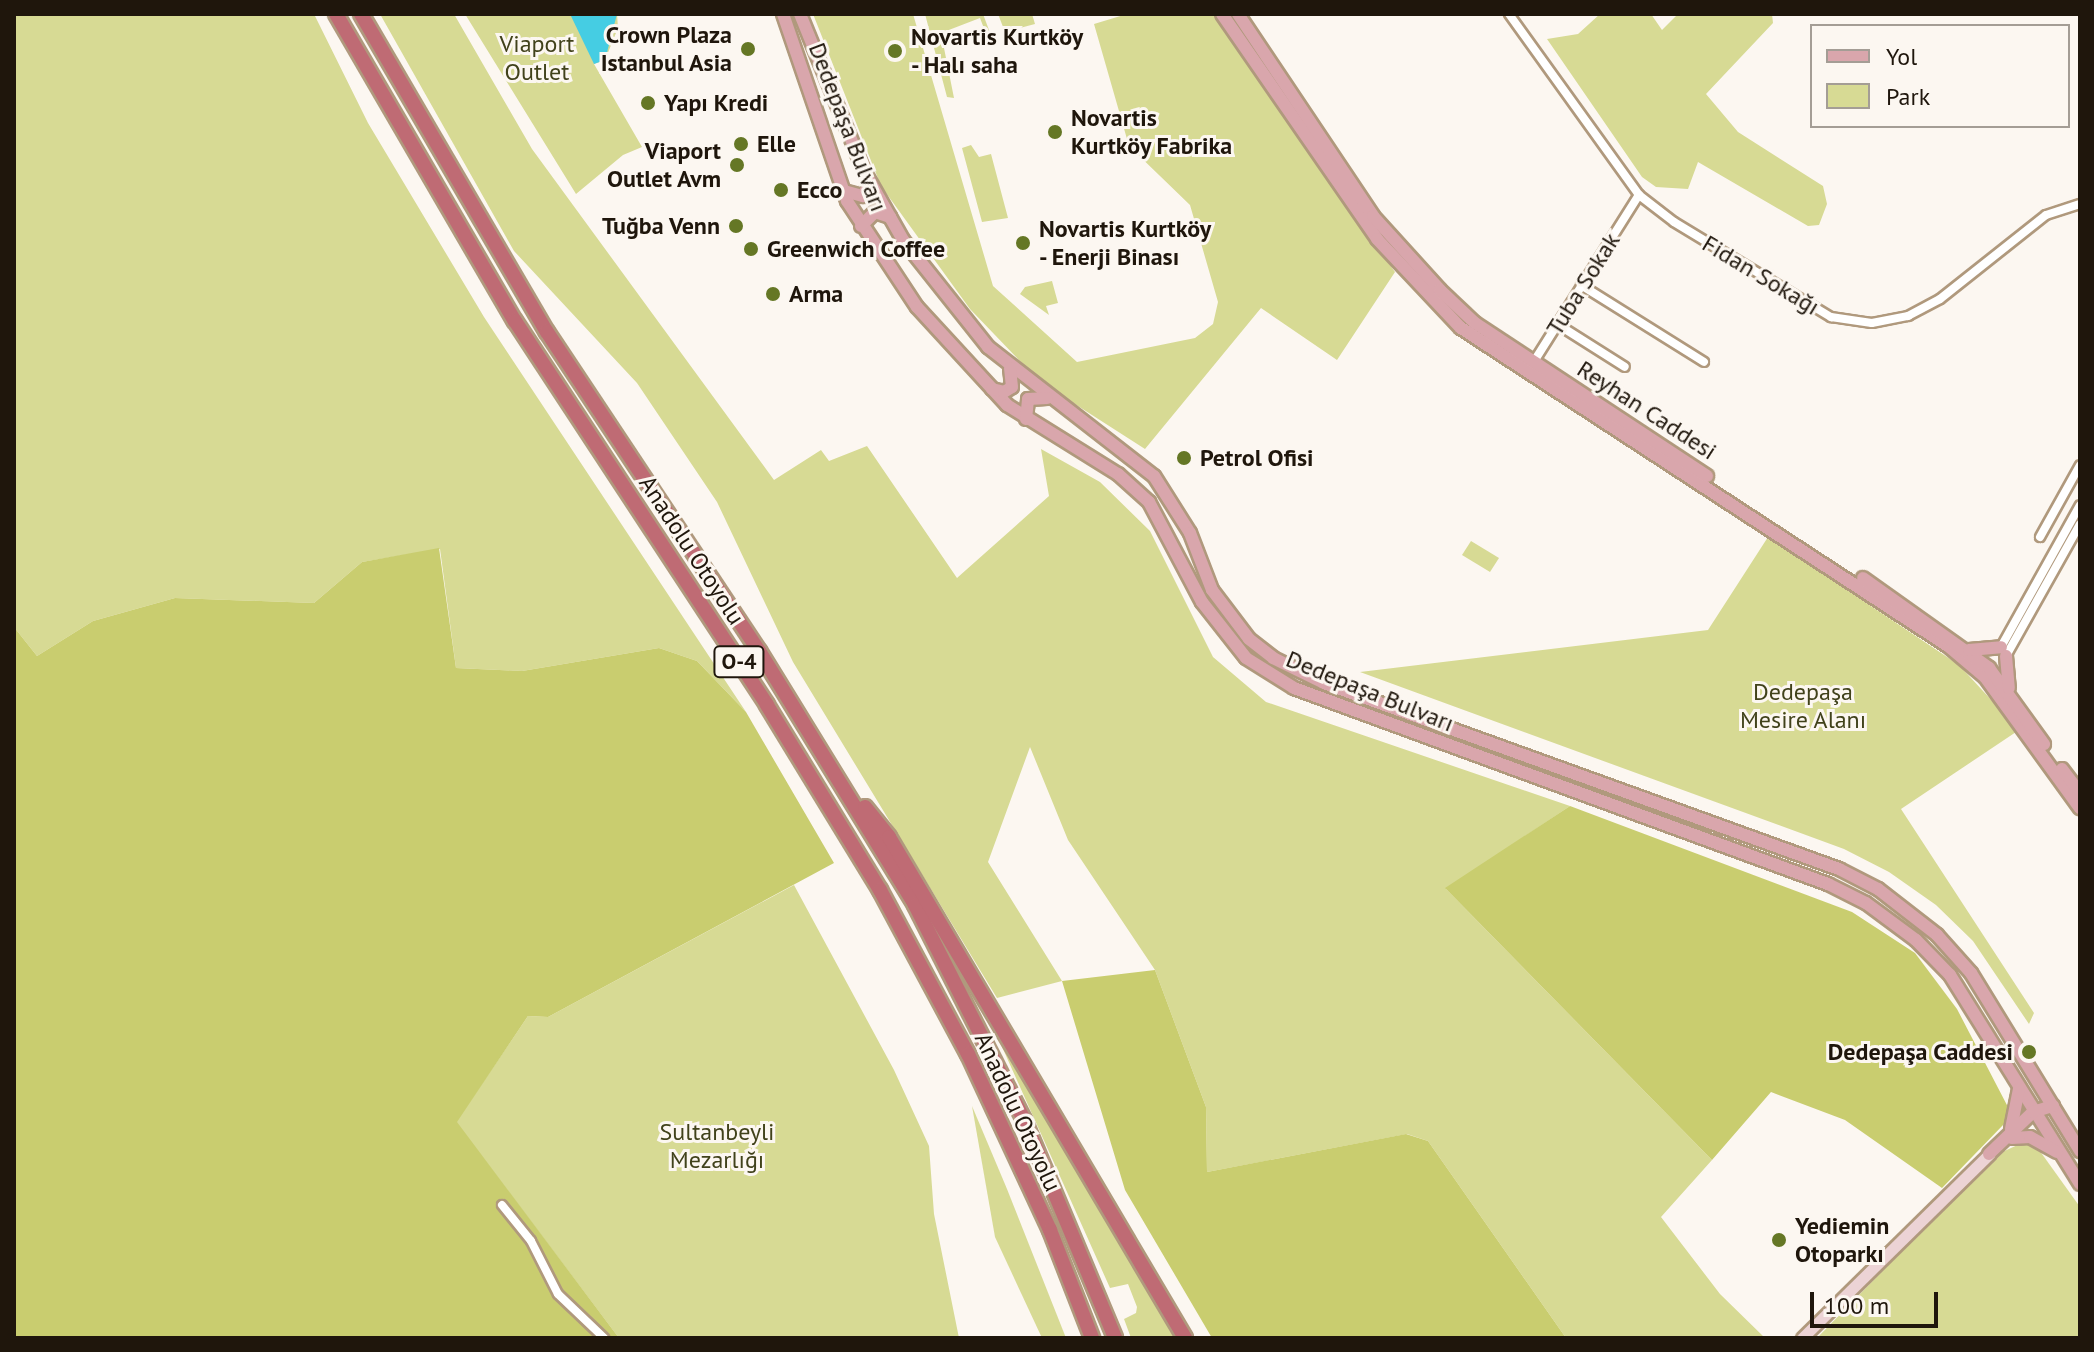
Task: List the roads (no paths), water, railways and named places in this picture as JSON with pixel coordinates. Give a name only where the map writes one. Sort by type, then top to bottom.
[{"type":"highway","name":"Anadolu Otoyolu","points":[[336,14],[515,321],[767,705],[880,890],[968,1054],[1050,1230],[1092,1338]]},
{"type":"highway","name":"Anadolu Otoyolu","points":[[361,14],[547,332],[828,760],[915,905],[993,1053],[1115,1338]]},
{"type":"highway","points":[[828,760],[889,837],[1185,1338]]},
{"type":"main road","name":"Dedepaşa Bulvarı","points":[[783,14],[844,191],[861,226],[937,332],[989,388],[1026,419],[1118,474],[1149,502],[1227,640],[1261,670],[1308,694],[1828,884],[1866,903],[1916,940],[1950,975],[2080,1184]]},
{"type":"main road","name":"Dedepaşa Bulvarı","points":[[800,14],[870,183],[890,217],[962,316],[1010,367],[1047,398],[1154,476],[1190,533],[1212,590],[1230,618],[1273,658],[1324,683],[1839,869],[1878,889],[1953,951],[2080,1151]]},
{"type":"main road","name":"Reyhan Caddesi","points":[[1222,14],[1377,239],[1461,328],[1530,367],[1965,649],[2014,701],[2080,793]]},
{"type":"main road","name":"Reyhan Caddesi","points":[[1238,14],[1392,240],[1475,323],[1530,367],[1990,673]]},
{"type":"main road","points":[[844,191],[863,196],[870,183]]},
{"type":"main road","points":[[861,226],[875,212],[890,217]]},
{"type":"main road","points":[[989,388],[1008,391],[1014,381],[1010,367]]},
{"type":"main road","points":[[1026,419],[1028,399],[1047,398]]},
{"type":"main road","points":[[1965,649],[1984,653],[2003,652]]},
{"type":"main road","points":[[2003,652],[1990,673],[2080,808]]},
{"type":"main road","points":[[2003,652],[2014,701]]},
{"type":"main road","points":[[2010,1135],[2018,1111],[2019,1087]]},
{"type":"main road","points":[[1989,1154],[2010,1135],[2053,1106]]},
{"type":"main road","points":[[2010,1135],[2030,1137],[2063,1156]]},
{"type":"street","name":"Fidan Sokağı","points":[[1509,14],[1639,195],[1831,317],[1872,323],[1924,308],[2046,215],[2080,204]]},
{"type":"street","name":"Tuba Sokak","points":[[1530,367],[1639,195]]},
{"type":"street","points":[[1581,285],[1704,362]]},
{"type":"street","points":[[1557,324],[1625,367]]},
{"type":"street","points":[[2040,537],[2080,465]]},
{"type":"street","points":[[2003,652],[2080,505]]},
{"type":"street","points":[[2003,652],[2080,524]]},
{"type":"street","points":[[1802,1338],[1989,1154]]},
{"type":"street","points":[[502,1205],[531,1241],[558,1294],[604,1338]]},
{"type":"water","points":[[570,14],[617,14],[605,60],[594,64]]},
{"type":"place","name":"Crown Plaza Istanbul Asia","points":[[748,49]]},
{"type":"place","name":"Novartis Kurtköy - Halı saha","points":[[895,51]]},
{"type":"place","name":"Yapı Kredi","points":[[648,103]]},
{"type":"place","name":"Novartis Kurtköy Fabrika","points":[[1055,132]]},
{"type":"place","name":"Elle","points":[[741,144]]},
{"type":"place","name":"Viaport Outlet Avm","points":[[737,165]]},
{"type":"place","name":"Ecco","points":[[781,190]]},
{"type":"place","name":"Tuğba Venn","points":[[736,226]]},
{"type":"place","name":"Novartis Kurtköy - Enerji Binası","points":[[1023,243]]},
{"type":"place","name":"Greenwich Coffee","points":[[751,249]]},
{"type":"place","name":"Arma","points":[[773,294]]},
{"type":"place","name":"Petrol Ofisi","points":[[1184,458]]},
{"type":"place","name":"Dedepaşa Caddesi","points":[[2029,1052]]},
{"type":"place","name":"Yediemin Otoparkı","points":[[1779,1240]]},
{"type":"park label","name":"Viaport Outlet","points":[[537,58]]},
{"type":"park label","name":"Dedepaşa Mesire Alanı","points":[[1803,706]]},
{"type":"park label","name":"Sultanbeyli Mezarlığı","points":[[717,1146]]}]
